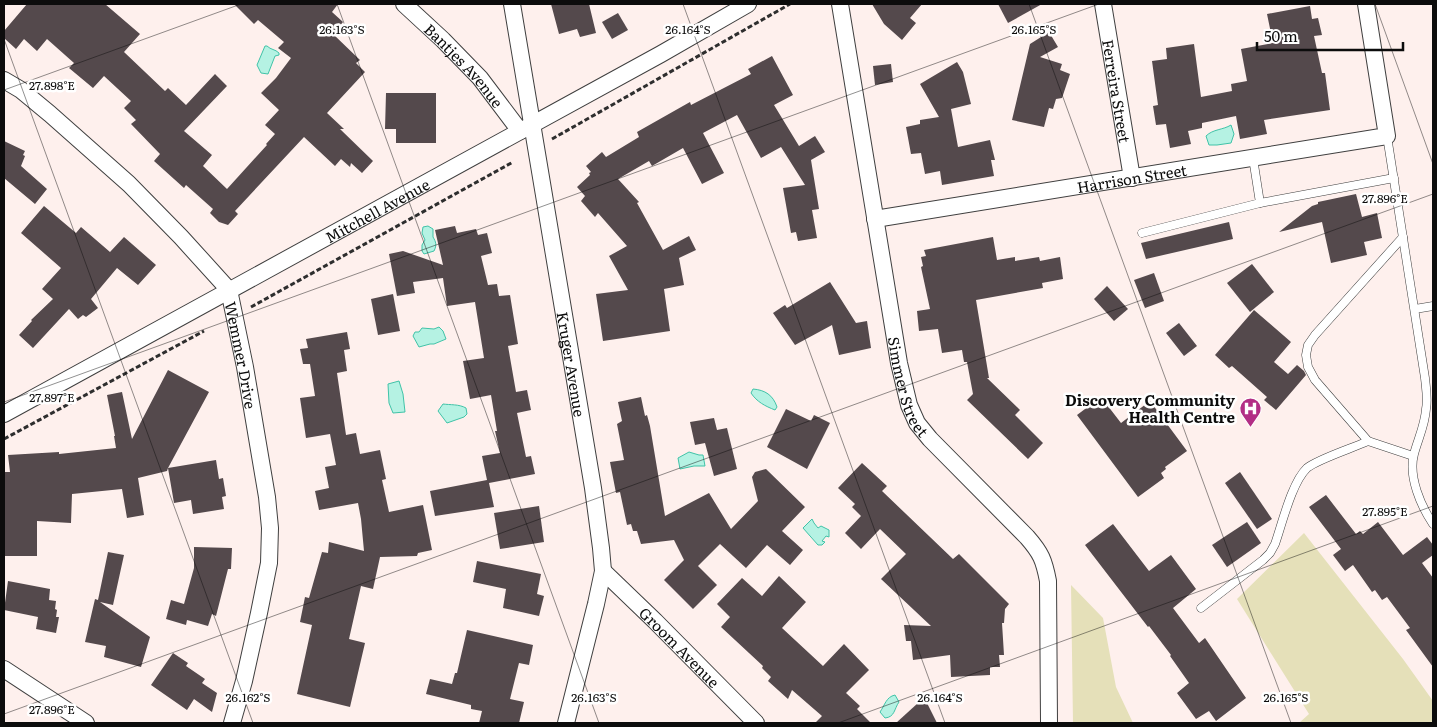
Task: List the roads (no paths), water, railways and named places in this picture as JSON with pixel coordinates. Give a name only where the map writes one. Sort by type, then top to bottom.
[{"type":"street","name":"Bantjes Avenue","points":[[404,4],[443,40],[526,127]]},
{"type":"street","name":"Kruger Avenue","points":[[512,4],[526,127],[593,488],[601,548],[602,571],[596,604],[566,723]]},
{"type":"street","name":"Mitchell Avenue","points":[[4,414],[661,54],[748,4]]},
{"type":"street","name":"Simmer Street","points":[[840,4],[875,220],[904,387],[909,405],[918,423],[930,439],[1027,537],[1039,551],[1045,564],[1048,581],[1049,723]]},
{"type":"street","name":"Ferreira Street","points":[[1103,4],[1132,178]]},
{"type":"street","points":[[1366,4],[1387,136]]},
{"type":"street","name":"Wemmer Drive","points":[[4,80],[21,90],[50,114],[129,184],[229,290],[245,367],[267,497],[270,528],[269,563],[244,681],[232,723]]},
{"type":"street","name":"Harrison Street","points":[[875,220],[1387,136]]},
{"type":"street","name":"Groom Avenue","points":[[602,571],[655,621],[756,723]]},
{"type":"street","points":[[4,669],[86,723]]},
{"type":"lane","points":[[1387,136],[1425,378],[1427,408],[1413,456],[1414,480],[1418,497],[1433,524]]},
{"type":"lane","points":[[1253,158],[1260,203]]},
{"type":"lane","points":[[1142,233],[1260,203],[1394,178]]},
{"type":"lane","points":[[1403,237],[1315,335],[1308,345],[1306,355],[1308,367],[1315,380],[1368,442],[1413,456]]},
{"type":"lane","points":[[1415,309],[1433,306]]},
{"type":"lane","points":[[1201,608],[1263,560],[1270,552],[1276,544],[1298,480],[1308,467],[1368,442]]},
{"type":"place","name":"Discovery Community Health Centre","points":[[1251,427]]}]
